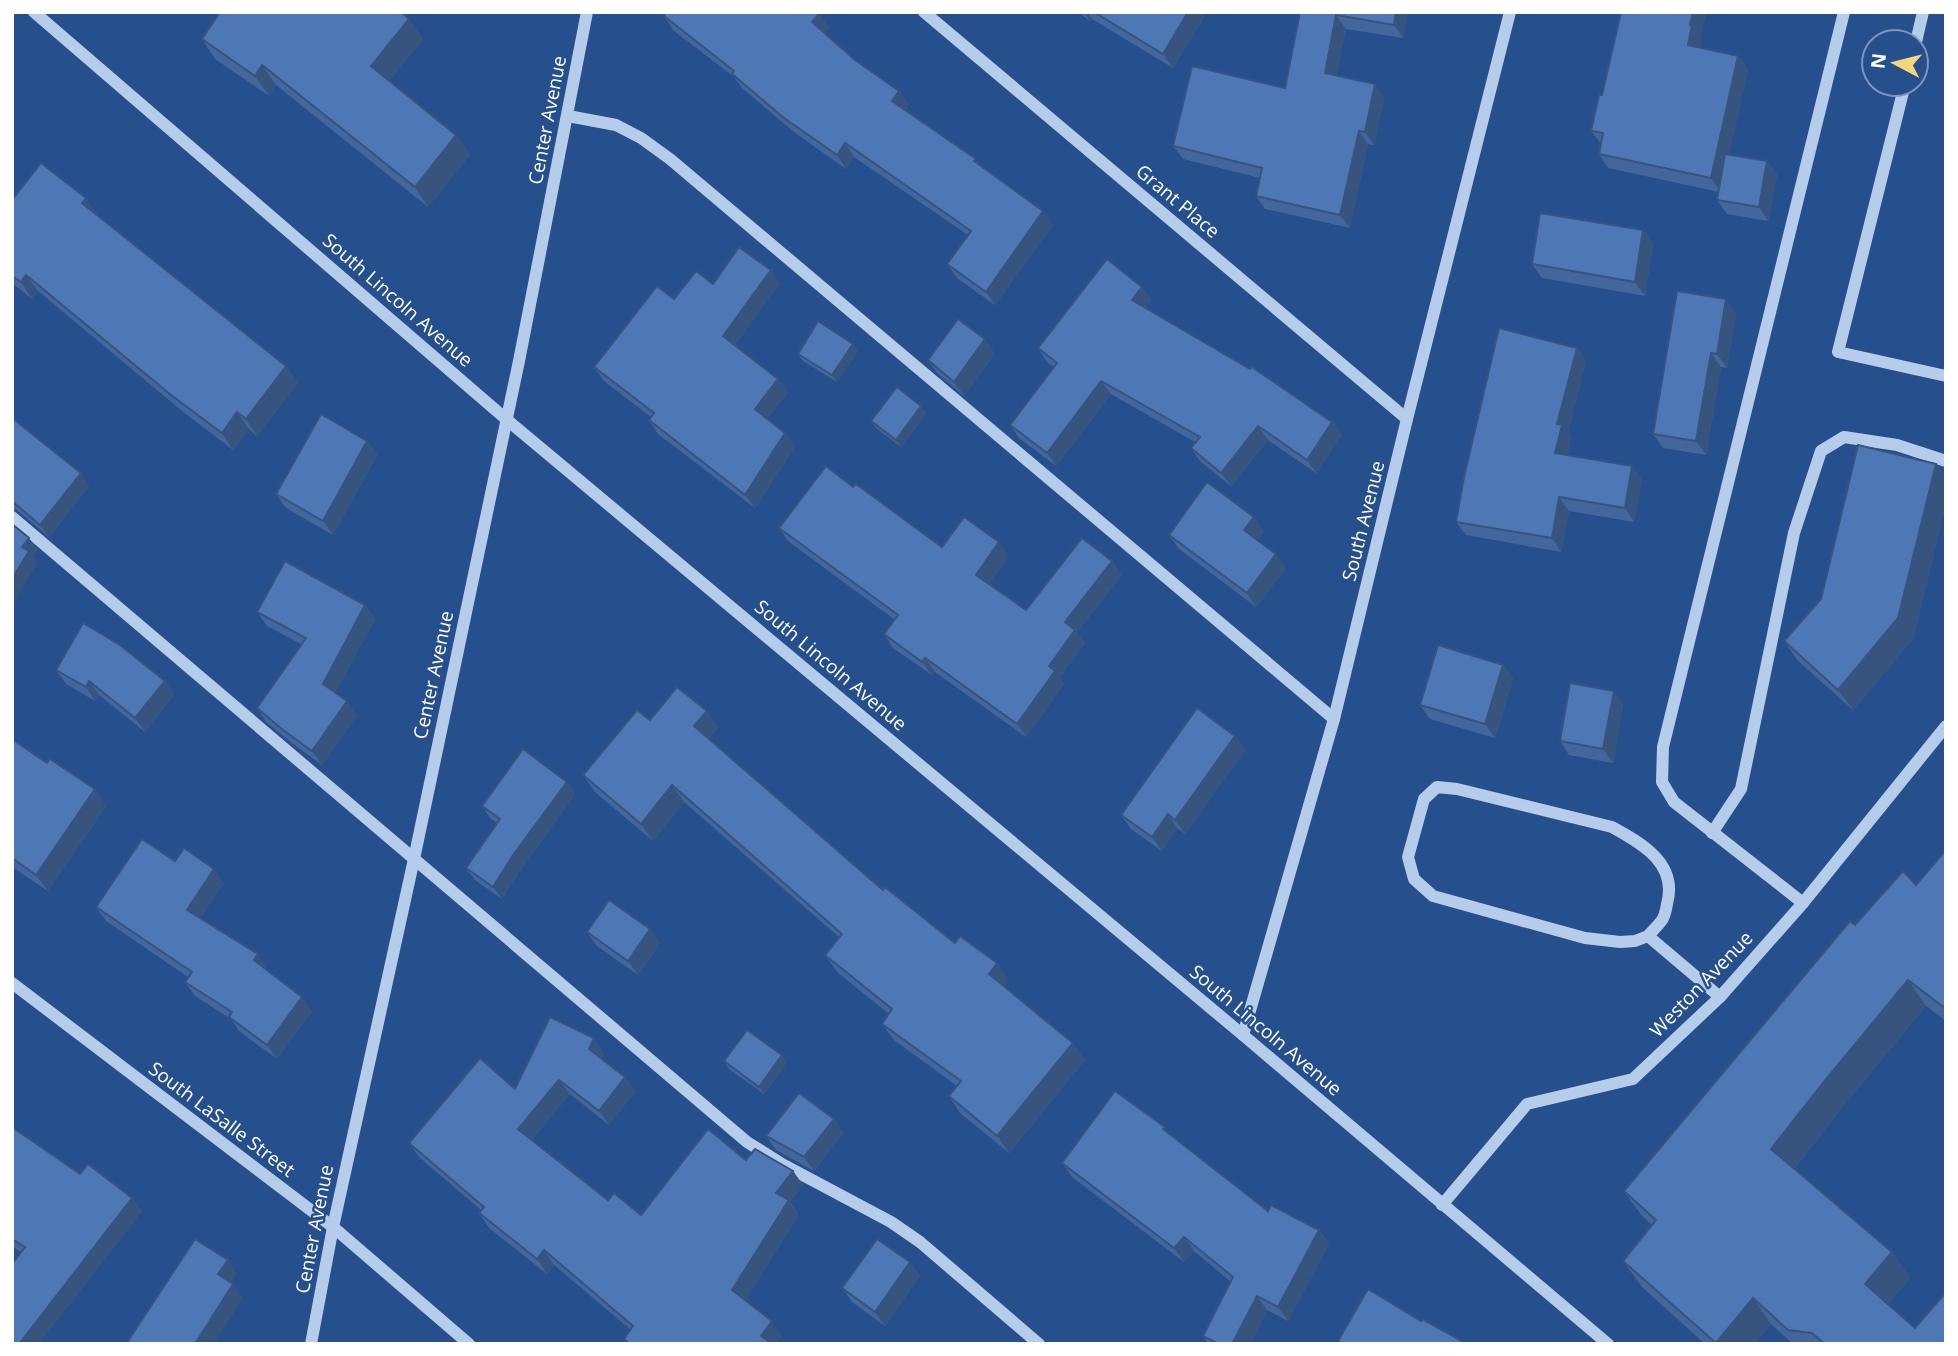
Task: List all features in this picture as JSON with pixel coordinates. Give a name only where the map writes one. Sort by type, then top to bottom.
[{"type":"street","name":"South Lincoln Avenue","points":[[34,12],[506,419],[1608,1344]]},
{"type":"street","name":"Center Avenue","points":[[311,1344],[333,1227],[414,859],[506,419],[587,12]]},
{"type":"street","name":"Grant Place","points":[[924,12],[1407,419]]},
{"type":"street","name":"South Avenue","points":[[1243,1035],[1334,719],[1510,12]]},
{"type":"street","points":[[1803,904],[1674,802],[1662,782],[1663,747],[1844,12]]},
{"type":"street","points":[[1902,98],[1838,352],[1946,376]]},
{"type":"street","points":[[568,116],[617,125],[670,159],[1334,719]]},
{"type":"street","points":[[1712,833],[1741,789],[1794,533],[1821,451],[1844,437],[1897,446],[1946,461]]},
{"type":"street","points":[[12,517],[747,1142],[782,1164],[891,1222],[920,1242],[1039,1344]]},
{"type":"street","name":"Weston Avenue","points":[[1442,1205],[1527,1104],[1633,1079],[1720,997],[1803,904],[1946,726]]},
{"type":"street","points":[[1437,787],[1457,789],[1612,827],[1634,839],[1656,857],[1670,878],[1664,918],[1648,936],[1635,941],[1620,942],[1585,938],[1433,897],[1414,879],[1408,858],[1424,799],[1437,787]]},
{"type":"street","points":[[1648,936],[1720,997]]},
{"type":"street","name":"South LaSalle Street","points":[[12,983],[333,1227],[470,1344]]},
{"type":"building","points":[[220,12],[401,12],[409,19],[371,66],[456,135],[415,187],[262,65],[255,76],[202,39]]},
{"type":"building","points":[[666,12],[819,12],[812,22],[855,60],[899,91],[892,101],[976,159],[974,161],[1043,211],[986,292],[947,264],[971,231],[845,143],[837,155],[784,118],[732,74],[734,71],[664,16]]},
{"type":"building","points":[[1094,12],[1188,12],[1163,54]]},
{"type":"building","points":[[1300,12],[1396,12],[1394,25],[1336,15],[1325,73],[1375,84],[1365,132],[1359,131],[1340,215],[1256,196],[1262,168],[1173,146],[1192,66],[1285,88]]},
{"type":"building","points":[[1621,12],[1693,12],[1688,45],[1738,56],[1711,178],[1599,154],[1603,133],[1591,131]]},
{"type":"building","points":[[1725,154],[1767,161],[1759,207],[1717,200]]},
{"type":"building","points":[[41,163],[86,198],[82,203],[286,366],[246,419],[237,412],[222,433],[171,395],[26,275],[21,282],[12,276],[12,200]]},
{"type":"building","points":[[1540,213],[1643,230],[1635,282],[1532,264]]},
{"type":"building","points":[[739,247],[771,270],[723,336],[778,379],[755,409],[785,433],[745,495],[649,420],[654,413],[594,367],[657,286],[674,299],[696,271],[713,284]]},
{"type":"building","points":[[1107,259],[1142,287],[1132,300],[1250,369],[1252,367],[1332,422],[1307,460],[1258,426],[1221,473],[1191,448],[1200,437],[1101,381],[1047,453],[1010,425],[1057,363],[1038,348]]},
{"type":"building","points":[[1677,291],[1726,299],[1717,354],[1711,353],[1696,441],[1653,434]]},
{"type":"building","points":[[958,319],[985,339],[954,382],[928,360]]},
{"type":"building","points":[[818,321],[853,344],[832,375],[798,354]]},
{"type":"building","points":[[1499,328],[1577,348],[1557,424],[1562,425],[1555,453],[1632,466],[1625,508],[1559,497],[1552,538],[1456,522]]},
{"type":"building","points":[[897,387],[921,406],[896,440],[871,421]]},
{"type":"building","points":[[321,414],[367,441],[323,521],[276,494]]},
{"type":"building","points":[[12,418],[81,473],[40,525],[12,501]]},
{"type":"building","points":[[1858,445],[1936,464],[1898,618],[1838,690],[1784,641],[1821,599]]},
{"type":"building","points":[[826,466],[853,487],[856,484],[942,547],[964,517],[999,542],[976,575],[1026,610],[1082,538],[1112,561],[1065,622],[1075,630],[1049,666],[1055,671],[1017,724],[925,658],[922,662],[884,634],[898,615],[779,528]]},
{"type":"building","points":[[1207,482],[1254,517],[1244,530],[1276,554],[1247,593],[1169,535]]},
{"type":"building","points":[[12,524],[29,538],[22,547],[29,551],[12,579]]},
{"type":"building","points":[[285,561],[365,605],[323,684],[347,701],[312,751],[257,708],[306,638],[257,612]]},
{"type":"building","points":[[83,623],[120,645],[165,681],[135,718],[89,681],[86,687],[56,670]]},
{"type":"building","points":[[1438,645],[1503,665],[1485,724],[1420,705]]},
{"type":"building","points":[[1570,683],[1614,691],[1603,749],[1560,741]]},
{"type":"building","points":[[677,687],[707,711],[694,726],[883,890],[885,887],[955,943],[960,936],[997,963],[989,974],[1073,1043],[997,1136],[949,1096],[961,1081],[882,1024],[892,1009],[825,955],[842,934],[672,785],[641,824],[583,775],[637,710],[650,720]]},
{"type":"building","points":[[1197,708],[1235,736],[1175,820],[1168,814],[1152,837],[1121,815]]},
{"type":"building","points":[[12,739],[47,763],[50,759],[95,789],[36,875],[12,858]]},
{"type":"building","points":[[523,749],[567,782],[493,887],[466,868],[500,819],[482,806]]},
{"type":"building","points":[[142,839],[175,861],[184,848],[214,869],[187,910],[258,954],[254,960],[302,997],[267,1045],[229,1017],[232,1012],[185,982],[192,972],[96,907]]},
{"type":"building","points":[[1946,850],[1946,1009],[1908,980],[1771,1149],[1892,1252],[1865,1284],[1915,1328],[1946,1292],[1946,1344],[1825,1344],[1812,1333],[1788,1330],[1753,1298],[1716,1343],[1623,1261],[1656,1220],[1624,1191],[1850,921],[1855,925],[1903,871],[1916,885]]},
{"type":"building","points":[[609,900],[650,929],[628,961],[587,932]]},
{"type":"building","points":[[550,1017],[594,1038],[589,1049],[625,1077],[599,1111],[559,1080],[518,1129],[608,1200],[614,1193],[641,1215],[708,1129],[746,1160],[755,1149],[793,1171],[776,1193],[789,1200],[732,1290],[772,1321],[761,1336],[772,1344],[630,1344],[624,1339],[633,1326],[544,1250],[537,1259],[479,1213],[484,1207],[409,1143],[480,1058],[515,1089]]},
{"type":"building","points":[[747,1030],[782,1055],[759,1087],[724,1061]]},
{"type":"building","points":[[1115,1091],[1165,1127],[1163,1129],[1268,1211],[1271,1205],[1319,1230],[1278,1307],[1257,1296],[1232,1344],[1218,1344],[1203,1336],[1233,1277],[1184,1237],[1174,1248],[1062,1163]]},
{"type":"building","points":[[799,1093],[834,1119],[804,1157],[766,1136]]},
{"type":"building","points":[[12,1127],[80,1174],[88,1164],[132,1198],[19,1344],[12,1344],[12,1264],[25,1247],[12,1239]]},
{"type":"building","points":[[195,1239],[228,1260],[218,1274],[233,1284],[195,1344],[126,1344]]},
{"type":"building","points":[[877,1239],[910,1262],[875,1312],[842,1288]]},
{"type":"building","points":[[1368,1289],[1421,1321],[1422,1319],[1464,1342],[1463,1344],[1342,1344],[1338,1341]]}]
